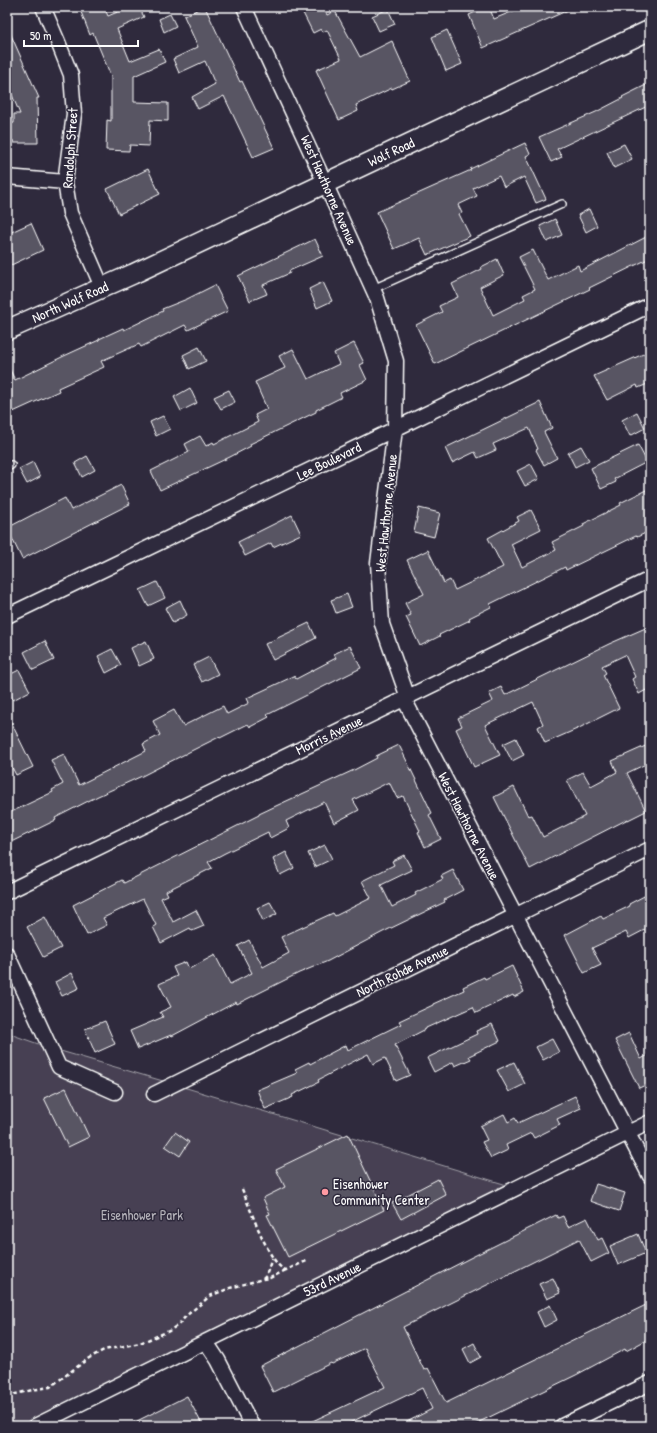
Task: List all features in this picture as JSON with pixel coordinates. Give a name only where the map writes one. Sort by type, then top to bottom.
[{"type":"main road","name":"Wolf Road","points":[[133,274],[325,182],[650,30]]},
{"type":"main road","name":"North Wolf Road","points":[[7,330],[102,286],[133,274]]},
{"type":"street","name":"Randolph Street","points":[[43,7],[71,75],[74,114],[65,182],[70,213],[102,286]]},
{"type":"street","name":"West Hawthorne Avenue","points":[[244,7],[377,298],[396,361],[395,429],[378,564],[382,624],[407,695],[404,699],[650,1176]]},
{"type":"street","points":[[7,176],[65,182]]},
{"type":"street","name":"Lee Boulevard","points":[[7,616],[650,305]]},
{"type":"street","name":"Morris Avenue","points":[[7,892],[650,579]]},
{"type":"street","name":"North Rohde Avenue","points":[[154,1094],[650,849]]},
{"type":"street","points":[[7,954],[58,1068],[115,1092]]},
{"type":"street","name":"53rd Avenue","points":[[35,1426],[650,1122]]},
{"type":"street","points":[[206,1342],[218,1360],[252,1426]]},
{"type":"street","points":[[562,1426],[650,1383]]},
{"type":"lane","points":[[373,289],[562,204]]},
{"type":"path","points":[[242,1189],[272,1258],[279,1267],[286,1270]]},
{"type":"path","points":[[263,1279],[266,1276],[272,1258]]},
{"type":"path","points":[[7,1396],[50,1387],[89,1358],[104,1350],[140,1343],[164,1333],[178,1325],[186,1316],[210,1296],[230,1288],[270,1278],[309,1260]]},
{"type":"green space","name":"Eisenhower Park","points":[[7,1033],[47,1047],[507,1185],[24,1426],[7,1426]]},
{"type":"building","points":[[79,7],[104,7],[108,16],[129,7],[139,7],[144,17],[117,29],[130,61],[159,49],[165,62],[134,76],[134,102],[168,103],[168,121],[150,120],[149,146],[130,145],[129,151],[106,150],[107,120],[111,121],[111,76],[93,33],[90,35]]},
{"type":"building","points":[[205,7],[240,82],[242,81],[274,148],[253,157],[224,96],[198,109],[192,97],[215,84],[205,61],[179,73],[173,59],[198,47],[184,16]]},
{"type":"building","points":[[316,7],[323,7],[327,15],[335,11],[360,57],[392,41],[410,81],[356,105],[358,111],[339,120],[316,70],[341,59],[327,30],[323,32],[321,29],[313,33],[303,13]]},
{"type":"building","points":[[489,7],[494,19],[523,7],[575,7],[483,48],[469,15]]},
{"type":"building","points":[[388,9],[395,24],[379,31],[372,16]]},
{"type":"building","points":[[170,14],[176,26],[164,32],[159,19]]},
{"type":"building","points":[[7,26],[39,98],[37,98],[38,143],[14,143],[14,141],[7,141],[7,124],[14,123],[14,114],[20,114],[7,83]]},
{"type":"building","points":[[447,30],[462,64],[446,71],[432,37]]},
{"type":"building","points":[[646,85],[650,93],[650,105],[557,149],[562,157],[551,162],[539,137],[596,112]]},
{"type":"building","points":[[525,143],[530,154],[526,156],[546,199],[536,203],[524,177],[504,187],[499,176],[473,188],[477,196],[458,205],[462,213],[459,214],[470,236],[427,255],[419,238],[394,249],[377,212],[471,170],[470,169]]},
{"type":"building","points":[[624,144],[632,159],[614,168],[607,152]]},
{"type":"building","points":[[148,169],[160,194],[119,214],[107,189]]},
{"type":"building","points":[[589,209],[597,226],[586,232],[578,215]]},
{"type":"building","points":[[555,219],[562,235],[547,242],[540,226]]},
{"type":"building","points":[[31,223],[43,250],[7,267],[7,234]]},
{"type":"building","points":[[650,235],[650,258],[589,288],[590,289],[435,364],[416,325],[442,312],[439,306],[458,297],[452,284],[482,269],[481,267],[497,259],[504,275],[480,287],[493,315],[525,299],[523,295],[535,289],[519,257],[533,250],[548,280],[578,265],[580,271]]},
{"type":"building","points":[[315,239],[323,256],[289,271],[290,273],[263,285],[267,294],[250,301],[238,276]]},
{"type":"building","points":[[323,282],[332,301],[317,308],[309,289]]},
{"type":"building","points":[[215,285],[228,311],[188,330],[185,325],[141,347],[139,344],[101,361],[104,367],[58,388],[59,391],[13,412],[7,401],[7,364],[15,380],[99,339],[123,328],[124,330],[163,311],[162,309],[187,299]]},
{"type":"building","points":[[354,343],[364,363],[360,365],[367,380],[340,393],[342,397],[316,410],[316,412],[250,444],[251,446],[230,457],[160,490],[151,471],[189,452],[185,444],[200,436],[206,446],[213,442],[214,444],[258,422],[255,415],[267,409],[255,382],[285,368],[279,356],[293,349],[308,379],[339,364],[334,353]]},
{"type":"building","points":[[199,347],[206,361],[189,369],[183,355]]},
{"type":"building","points":[[650,351],[650,383],[638,388],[637,385],[607,400],[594,376]]},
{"type":"building","points":[[190,388],[197,403],[181,411],[174,397]]},
{"type":"building","points":[[229,390],[235,402],[221,409],[214,397]]},
{"type":"building","points":[[540,402],[552,428],[544,432],[557,458],[544,465],[536,450],[538,449],[529,428],[493,444],[496,450],[478,458],[475,452],[452,463],[445,448]]},
{"type":"building","points":[[637,412],[645,428],[630,436],[622,420]]},
{"type":"building","points":[[163,416],[170,429],[156,436],[150,422]]},
{"type":"building","points":[[638,445],[647,462],[614,479],[616,482],[601,489],[591,468]]},
{"type":"building","points":[[581,446],[589,460],[575,467],[568,453]]},
{"type":"building","points":[[87,456],[95,470],[82,477],[75,463]]},
{"type":"building","points":[[33,462],[40,477],[27,484],[19,469]]},
{"type":"building","points":[[531,464],[539,479],[525,486],[517,471]]},
{"type":"building","points":[[121,485],[130,504],[22,559],[7,528],[65,498],[71,510]]},
{"type":"building","points":[[650,488],[650,531],[637,537],[636,536],[566,570],[565,567],[490,604],[491,607],[469,618],[470,620],[420,646],[406,617],[411,615],[405,603],[424,594],[407,560],[428,550],[444,583],[450,580],[455,590],[503,567],[488,538],[519,521],[517,517],[531,510],[541,529],[511,544],[522,567],[556,550],[552,542],[584,526],[583,524],[621,505],[620,503]]},
{"type":"building","points":[[419,508],[440,513],[434,537],[414,532]]},
{"type":"building","points":[[292,515],[301,534],[273,547],[271,543],[245,556],[238,542]]},
{"type":"building","points":[[157,582],[165,598],[148,606],[140,590]]},
{"type":"building","points":[[347,594],[352,607],[336,613],[331,600]]},
{"type":"building","points":[[180,600],[187,615],[173,623],[165,608]]},
{"type":"building","points":[[309,623],[316,638],[273,660],[265,644]]},
{"type":"building","points":[[650,626],[650,688],[639,694],[632,679],[635,677],[625,655],[602,666],[606,673],[603,675],[619,708],[545,743],[538,727],[543,724],[533,702],[485,725],[500,755],[474,767],[456,729],[462,726],[458,718],[493,701],[489,693],[501,687],[505,695],[609,644]]},
{"type":"building","points":[[45,641],[54,660],[33,670],[24,652]]},
{"type":"building","points":[[146,641],[154,659],[139,666],[131,648]]},
{"type":"building","points":[[350,646],[361,668],[267,715],[269,717],[250,727],[248,724],[220,738],[219,737],[142,776],[98,796],[55,818],[56,820],[7,844],[7,814],[53,792],[52,790],[63,784],[51,760],[64,754],[79,785],[146,751],[143,744],[160,735],[153,721],[174,710],[183,726],[223,706],[227,714],[249,703],[247,698],[294,676],[296,679],[336,658],[334,654]]},
{"type":"building","points":[[112,649],[121,665],[106,673],[98,656]]},
{"type":"building","points":[[209,657],[218,674],[202,682],[193,665]]},
{"type":"building","points":[[19,670],[30,691],[13,700],[7,688],[7,676]]},
{"type":"building","points":[[7,714],[33,767],[16,775],[7,758]]},
{"type":"building","points":[[516,738],[524,755],[512,761],[503,744]]},
{"type":"building","points":[[650,744],[650,762],[627,773],[646,811],[530,869],[494,797],[514,787],[528,816],[532,815],[543,837],[585,816],[567,780],[583,772],[591,786],[617,772],[612,761]]},
{"type":"building","points":[[399,745],[432,813],[429,815],[441,839],[425,847],[418,832],[420,831],[403,796],[397,798],[389,782],[353,800],[359,810],[334,823],[324,802],[286,821],[289,828],[270,838],[268,832],[225,853],[208,862],[212,868],[166,891],[168,895],[161,898],[173,922],[196,910],[204,926],[192,931],[190,928],[161,943],[153,927],[156,925],[143,899],[103,918],[107,925],[87,935],[73,905],[122,880],[124,883],[259,814],[354,770],[377,758],[376,756]]},
{"type":"building","points":[[325,845],[332,859],[315,867],[308,853]]},
{"type":"building","points":[[286,852],[294,868],[280,875],[273,859]]},
{"type":"building","points":[[404,855],[412,870],[381,885],[392,907],[416,895],[415,893],[443,879],[441,876],[453,870],[463,890],[444,900],[445,902],[328,961],[299,973],[237,1004],[236,1002],[172,1036],[171,1035],[138,1049],[130,1031],[163,1017],[160,1012],[171,1007],[159,984],[177,976],[173,967],[186,962],[189,969],[215,955],[230,984],[252,973],[238,946],[249,940],[263,967],[289,953],[281,937],[333,913],[335,916],[371,898],[362,881],[394,865],[392,861]]},
{"type":"building","points":[[650,893],[650,927],[629,938],[626,932],[592,948],[601,965],[584,973],[565,935],[601,916],[603,919],[630,906],[629,904]]},
{"type":"building","points":[[270,902],[277,914],[263,921],[257,908]]},
{"type":"building","points":[[45,917],[61,948],[43,957],[27,927]]},
{"type":"building","points":[[512,966],[524,992],[514,997],[513,995],[476,1013],[473,1007],[426,1028],[395,1045],[410,1075],[396,1081],[385,1058],[373,1064],[368,1054],[318,1080],[319,1082],[292,1095],[293,1097],[265,1109],[257,1090],[297,1073],[295,1069],[309,1062],[310,1064],[346,1045],[348,1050],[401,1024],[399,1021],[464,990],[463,987],[484,977],[485,979]]},
{"type":"building","points":[[72,973],[79,988],[62,996],[55,982]]},
{"type":"building","points":[[105,1021],[115,1044],[95,1053],[85,1029]]},
{"type":"building","points":[[492,1024],[500,1041],[469,1056],[471,1059],[455,1066],[453,1062],[434,1072],[427,1058],[477,1034],[476,1031]]},
{"type":"building","points":[[629,1033],[641,1059],[650,1054],[650,1083],[639,1088],[615,1040]]},
{"type":"building","points":[[552,1039],[559,1052],[543,1060],[536,1047]]},
{"type":"building","points":[[514,1062],[525,1084],[509,1092],[497,1070]]},
{"type":"building","points":[[66,1088],[89,1137],[68,1147],[44,1098]]},
{"type":"building","points":[[575,1096],[581,1108],[557,1119],[560,1125],[534,1138],[531,1133],[506,1145],[508,1150],[491,1158],[482,1142],[487,1140],[480,1126],[504,1114],[508,1122],[515,1118],[518,1123]]},
{"type":"building","points":[[175,1132],[189,1142],[180,1156],[165,1146]]},
{"type":"building","name":"Eisenhower Community Center","points":[[348,1134],[384,1210],[288,1257],[267,1215],[270,1214],[263,1198],[285,1187],[276,1169]]},
{"type":"building","points":[[438,1179],[446,1195],[401,1219],[392,1203]]},
{"type":"building","points":[[596,1184],[625,1193],[619,1211],[590,1201]]},
{"type":"building","points":[[556,1215],[558,1218],[563,1216],[568,1227],[587,1218],[598,1240],[602,1238],[609,1253],[591,1262],[579,1239],[403,1327],[424,1370],[428,1368],[446,1403],[650,1303],[650,1338],[471,1426],[399,1426],[432,1409],[422,1388],[343,1426],[302,1426],[385,1387],[365,1348],[273,1392],[260,1366]]},
{"type":"building","points":[[638,1234],[646,1253],[618,1265],[610,1246]]},
{"type":"building","points":[[553,1278],[560,1293],[547,1299],[539,1284]]},
{"type":"building","points":[[550,1305],[557,1320],[544,1327],[537,1312]]},
{"type":"building","points":[[474,1343],[481,1357],[470,1363],[463,1349]]},
{"type":"building","points":[[187,1396],[203,1426],[127,1426]]},
{"type":"place","name":"Eisenhower Community Center","points":[[325,1192]]}]
